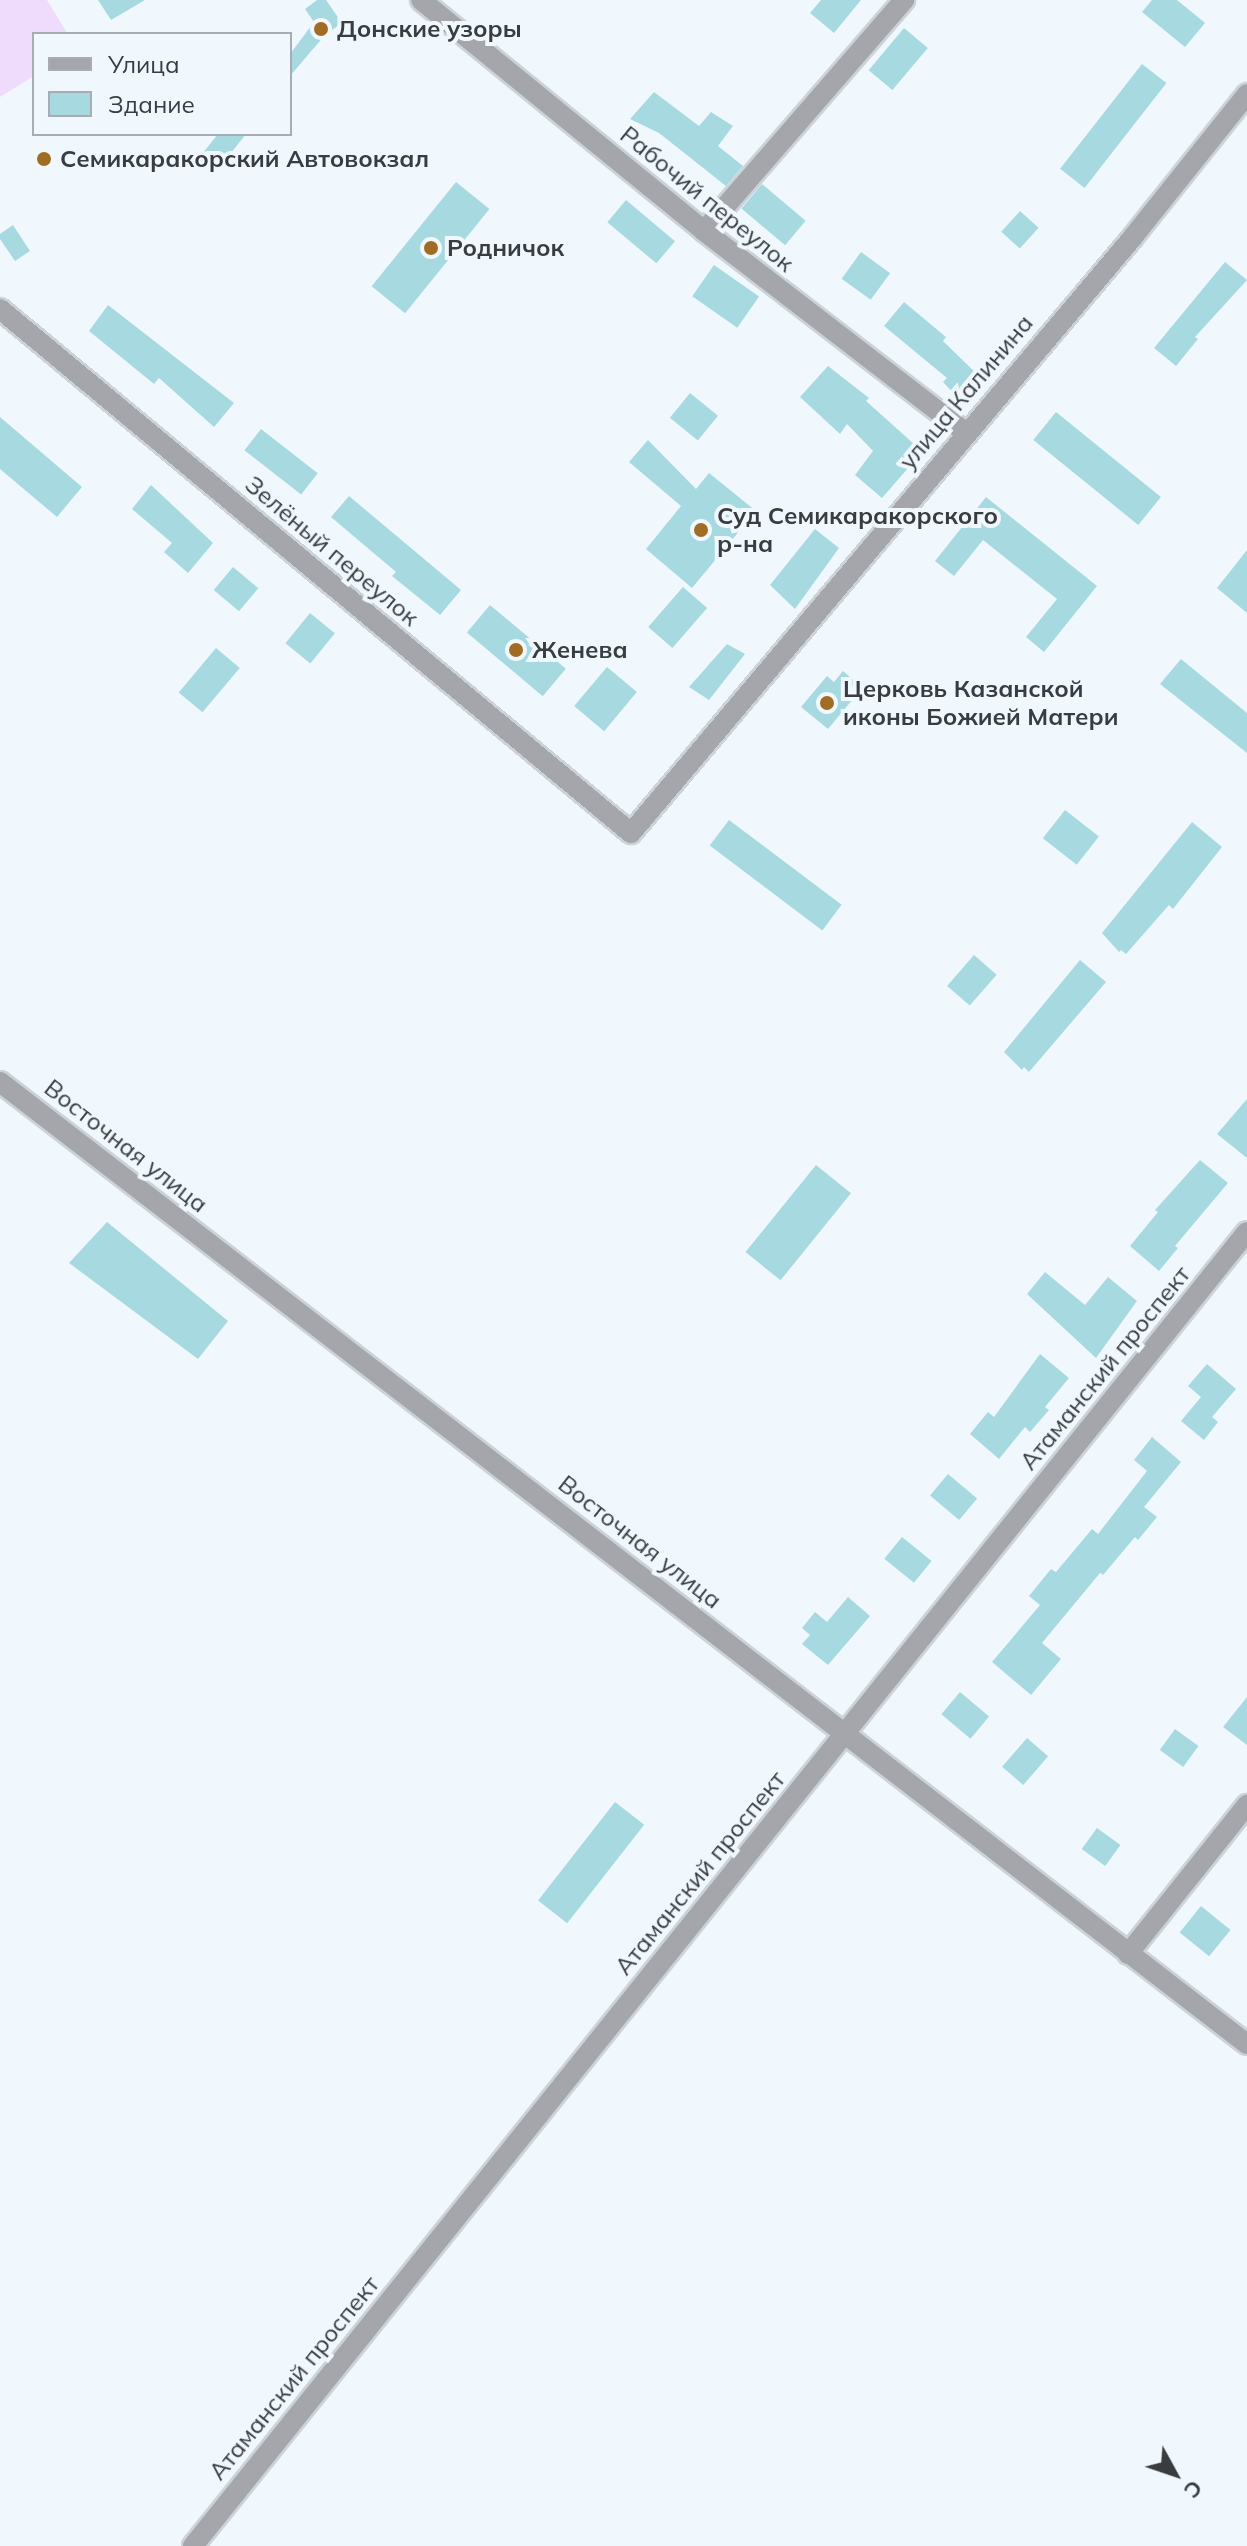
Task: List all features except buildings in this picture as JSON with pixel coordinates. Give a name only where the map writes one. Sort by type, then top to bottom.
[{"type":"street","name":"Рабочий переулок","points":[[421,0],[704,231],[965,432]]},
{"type":"street","points":[[704,231],[904,0]]},
{"type":"street","name":"улица Калинина","points":[[631,833],[965,432],[1133,237],[1247,94]]},
{"type":"street","name":"Зелёный переулок","points":[[0,309],[631,833]]},
{"type":"street","name":"Восточная улица","points":[[0,1082],[1247,2044]]},
{"type":"street","name":"Атаманский проспект","points":[[193,2546],[1247,1232]]},
{"type":"street","points":[[1128,1954],[1247,1805]]},
{"type":"shaded area","points":[[0,0],[47,0],[66,32],[32,32],[32,77],[0,97]]},
{"type":"place","name":"Донские узоры","points":[[321,29]]},
{"type":"place","name":"Семикаракорский Автовокзал","points":[[44,159]]},
{"type":"place","name":"Родничок","points":[[431,248]]},
{"type":"place","name":"Суд Семикаракорского р-на","points":[[701,530]]},
{"type":"place","name":"Женева","points":[[516,650]]},
{"type":"place","name":"Церковь Казанской иконы Божией Матери","points":[[827,703]]}]
